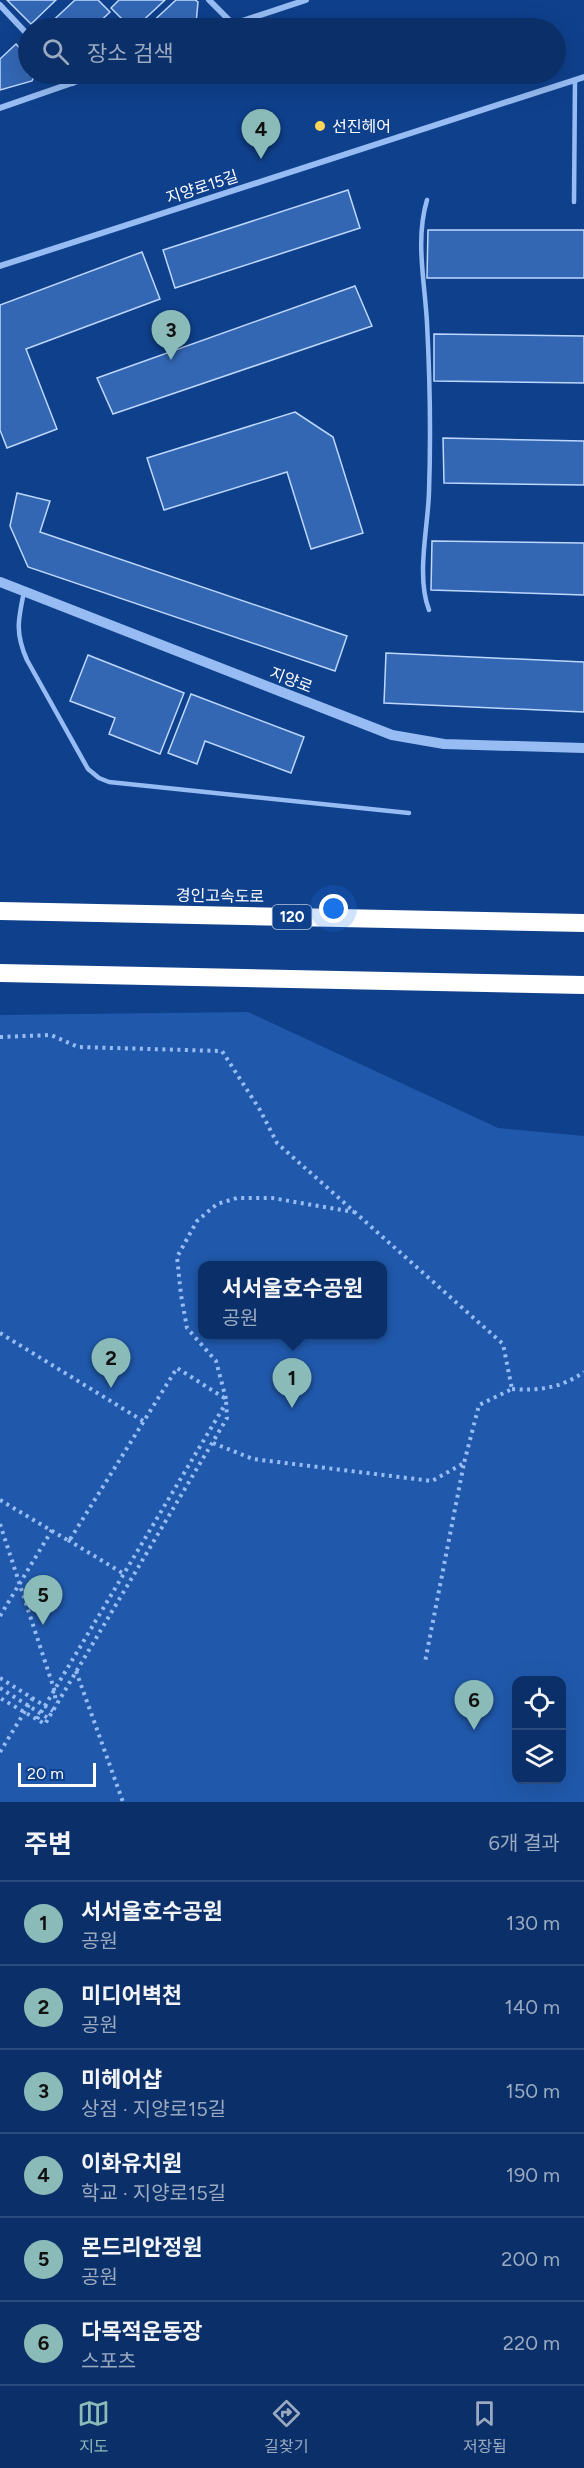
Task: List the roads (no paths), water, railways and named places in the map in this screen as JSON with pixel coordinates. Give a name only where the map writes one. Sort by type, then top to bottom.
[{"type":"highway","name":"경인고속도로","points":[[0,911],[584,923]]},
{"type":"highway","points":[[0,973],[584,985]]},
{"type":"street","points":[[209,0],[227,18]]},
{"type":"street","points":[[251,18],[306,0]]},
{"type":"street","points":[[0,5],[18,24]]},
{"type":"street","name":"지양로15길","points":[[566,83],[584,77]]},
{"type":"street","points":[[0,108],[70,84]]},
{"type":"street","name":"지양로15길","points":[[0,266],[563,84]]},
{"type":"street","name":"지양로","points":[[0,582],[392,735],[444,744],[584,748]]},
{"type":"lane","points":[[574,202],[575,80]]},
{"type":"lane","points":[[427,200],[422,224],[422,254],[432,409],[429,506],[423,583],[429,610]]},
{"type":"lane","points":[[24,592],[18,622],[20,643],[27,660],[88,769],[99,778],[109,782],[409,813]]},
{"type":"place","name":"선진헤어","points":[[320,126]]},
{"type":"place","name":"이화유치원","points":[[261,159]]},
{"type":"place","name":"미헤어샵","points":[[171,360]]},
{"type":"place","name":"미디어벽천","points":[[111,1388]]},
{"type":"place","name":"서서울호수공원","points":[[292,1408]]},
{"type":"place","name":"몬드리안정원","points":[[43,1625]]},
{"type":"place","name":"다목적운동장","points":[[474,1730]]}]
